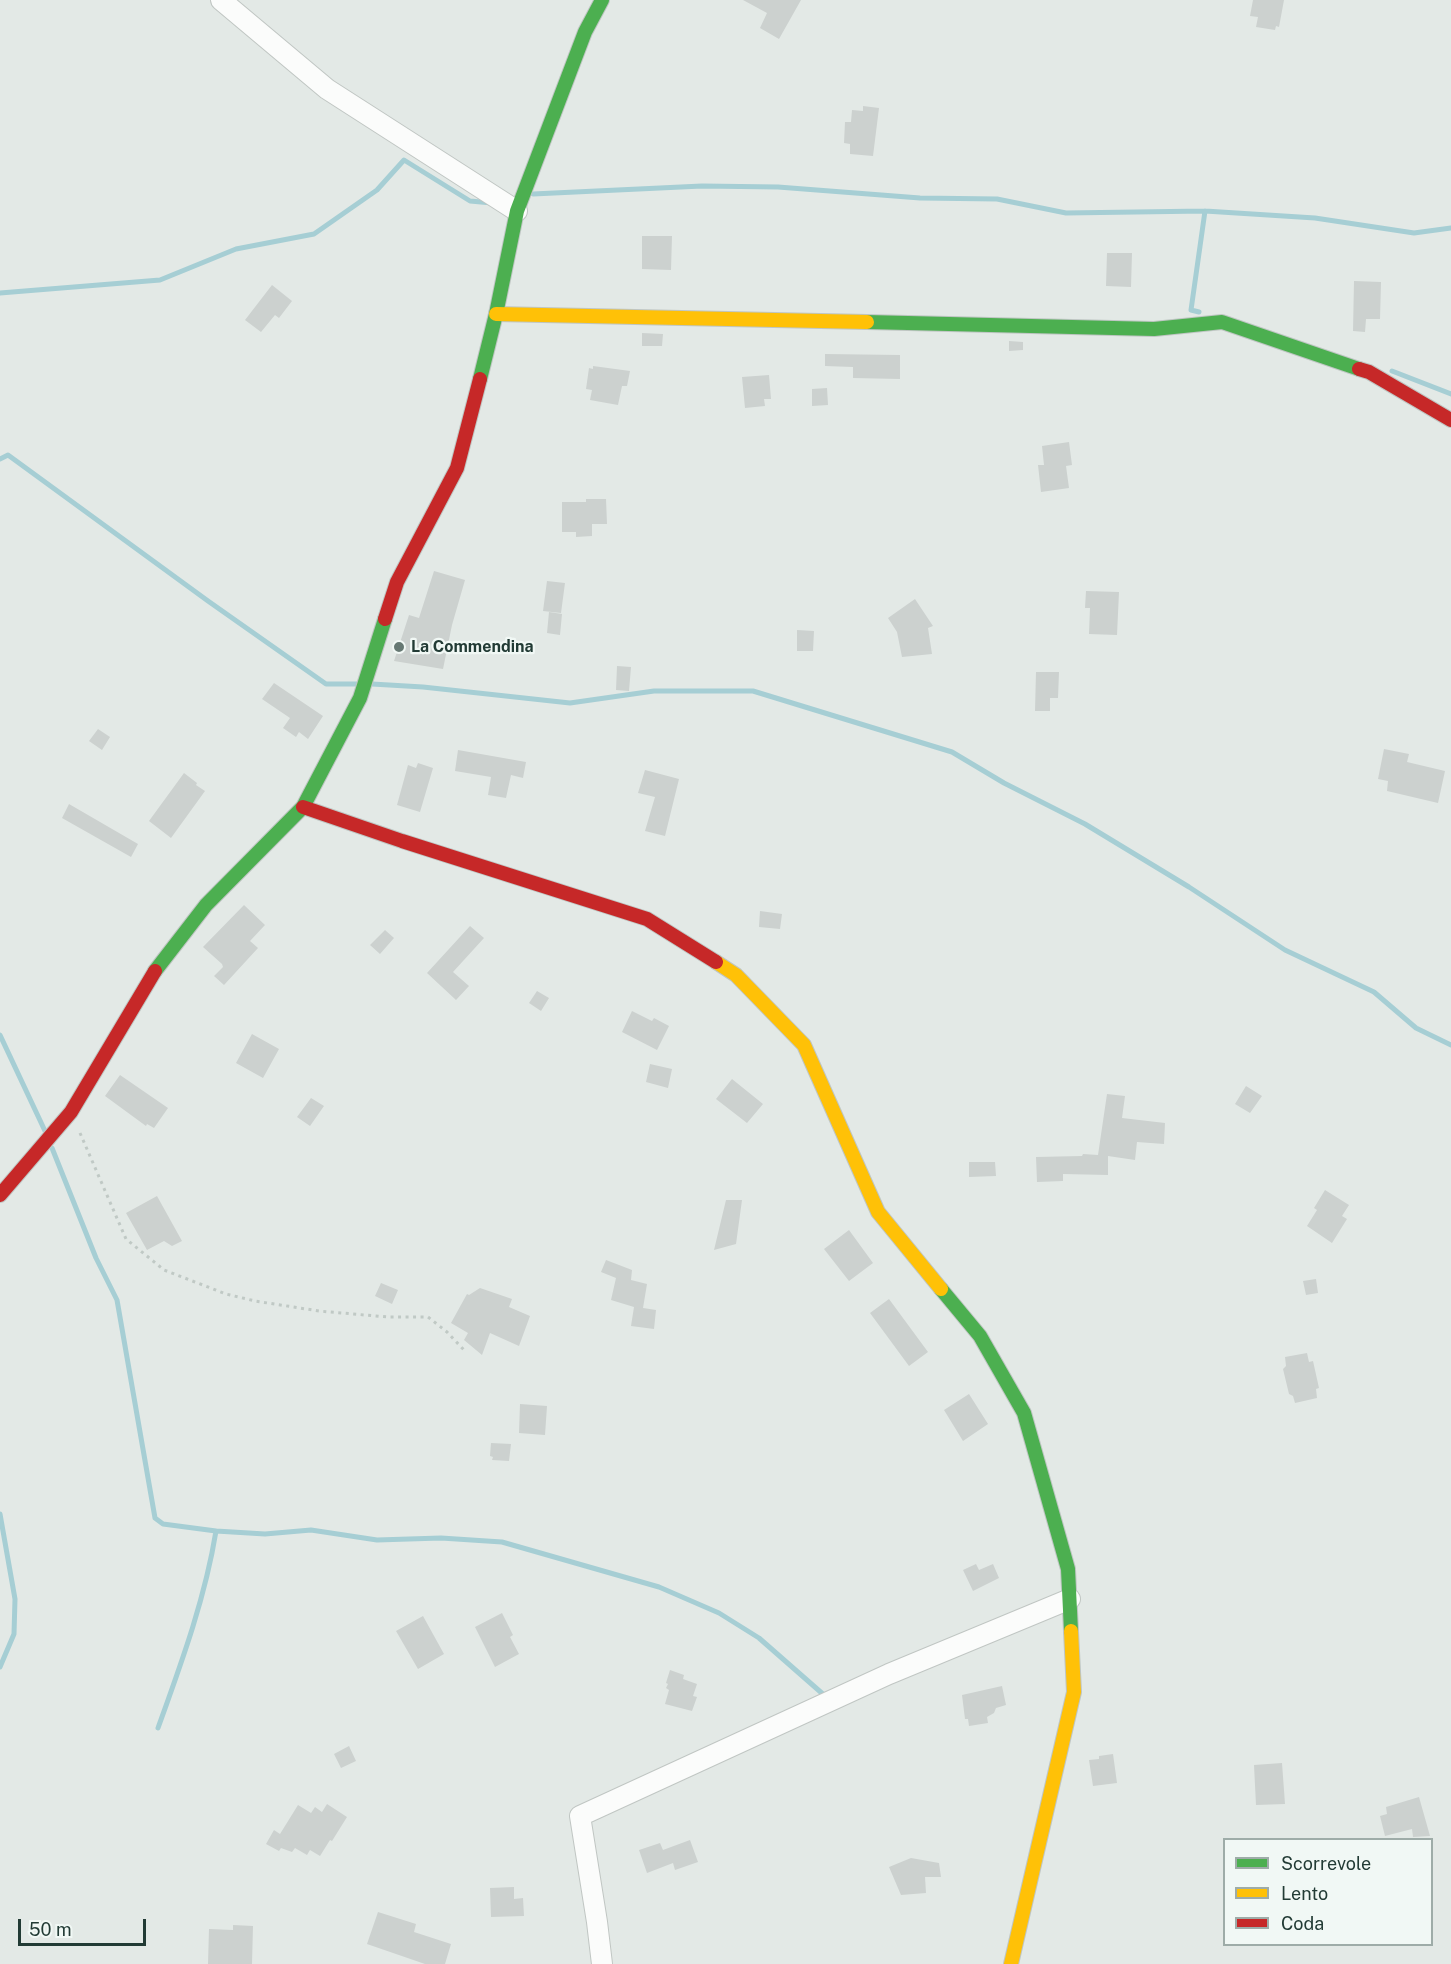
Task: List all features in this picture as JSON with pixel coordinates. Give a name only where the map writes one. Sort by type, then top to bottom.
[{"type":"street","points":[[221,0],[327,89],[517,212]]},
{"type":"street","points":[[0,1194],[71,1112],[153,973],[206,905],[303,807],[360,698],[398,582],[457,468],[496,314],[517,212],[585,32],[602,0]]},
{"type":"street","points":[[496,314],[1154,328],[1222,322],[1369,372],[1451,420]]},
{"type":"street","points":[[303,807],[647,920],[736,975],[804,1045],[878,1212],[980,1336],[1024,1413],[1068,1569],[1074,1692],[1011,1964]]},
{"type":"street","points":[[602,1964],[580,1816],[889,1674],[1070,1599]]},
{"type":"path","points":[[71,1112],[126,1239],[164,1270],[226,1294],[255,1301],[319,1311],[388,1317],[428,1317],[464,1350]]},
{"type":"building","points":[[743,0],[801,0],[779,39],[760,28],[767,13]]},
{"type":"building","points":[[1253,0],[1284,0],[1279,27],[1276,26],[1275,30],[1256,27],[1258,17],[1250,16]]},
{"type":"building","points":[[863,106],[879,108],[873,156],[850,154],[850,144],[844,143],[845,122],[851,122],[852,110],[863,111]]},
{"type":"building","points":[[642,236],[672,236],[671,270],[642,269]]},
{"type":"building","points":[[1107,253],[1132,253],[1131,287],[1106,286]]},
{"type":"building","points":[[1354,281],[1381,282],[1380,319],[1366,319],[1365,332],[1353,331]]},
{"type":"building","points":[[272,285],[292,301],[279,318],[275,315],[261,332],[245,320]]},
{"type":"building","points":[[642,333],[663,334],[662,346],[642,346]]},
{"type":"building","points":[[1009,341],[1023,342],[1023,350],[1009,351]]},
{"type":"building","points":[[825,354],[900,355],[900,379],[853,378],[853,367],[825,366]]},
{"type":"building","points":[[593,366],[630,371],[627,386],[622,386],[618,405],[590,400],[592,390],[586,389],[589,368],[593,369]]},
{"type":"building","points":[[769,375],[771,399],[764,399],[765,406],[745,408],[742,377]]},
{"type":"building","points":[[827,388],[828,405],[812,406],[812,389]]},
{"type":"building","points":[[1069,442],[1072,465],[1066,466],[1069,488],[1041,492],[1038,465],[1044,465],[1042,446]]},
{"type":"building","points":[[586,499],[606,499],[607,524],[592,524],[592,536],[576,537],[576,532],[562,532],[562,502],[586,502]]},
{"type":"building","points":[[434,571],[465,580],[452,625],[443,669],[394,661],[409,615],[419,618]]},
{"type":"building","points":[[547,581],[565,583],[561,613],[543,611]]},
{"type":"building","points":[[1086,591],[1119,592],[1117,635],[1089,634],[1090,608],[1085,608]]},
{"type":"building","points":[[915,599],[933,626],[928,628],[932,654],[902,657],[897,632],[888,618]]},
{"type":"building","points":[[549,612],[562,614],[560,635],[547,633]]},
{"type":"building","points":[[797,630],[814,631],[813,651],[797,651]]},
{"type":"building","points":[[617,666],[631,667],[629,691],[616,690]]},
{"type":"building","points":[[1036,672],[1059,672],[1058,698],[1050,698],[1050,711],[1035,711]]},
{"type":"building","points":[[274,683],[323,716],[308,739],[299,732],[296,737],[283,728],[290,718],[262,699]]},
{"type":"building","points":[[98,729],[110,737],[102,750],[89,741]]},
{"type":"building","points":[[1384,749],[1409,754],[1407,762],[1445,771],[1438,803],[1387,791],[1388,781],[1378,779]]},
{"type":"building","points":[[458,750],[526,762],[523,778],[511,775],[506,798],[488,795],[491,777],[455,771]]},
{"type":"building","points":[[418,763],[433,768],[420,812],[397,805],[408,765],[416,768]]},
{"type":"building","points":[[645,770],[679,779],[665,836],[645,831],[655,797],[638,793]]},
{"type":"building","points":[[184,773],[205,791],[171,838],[149,821]]},
{"type":"building","points":[[69,804],[138,844],[131,857],[62,818]]},
{"type":"building","points":[[244,905],[265,925],[250,941],[258,948],[224,985],[214,976],[223,967],[222,964],[203,947]]},
{"type":"building","points":[[760,911],[782,914],[780,929],[759,927]]},
{"type":"building","points":[[470,926],[484,938],[453,972],[469,986],[456,1000],[427,973]]},
{"type":"building","points":[[385,930],[394,938],[380,954],[370,945]]},
{"type":"building","points":[[537,991],[549,998],[541,1011],[529,1003]]},
{"type":"building","points":[[632,1011],[669,1026],[657,1050],[622,1032]]},
{"type":"building","points":[[252,1034],[279,1049],[263,1078],[236,1063]]},
{"type":"building","points":[[650,1064],[672,1069],[668,1088],[646,1082]]},
{"type":"building","points":[[120,1075],[168,1108],[154,1128],[147,1124],[146,1126],[105,1096]]},
{"type":"building","points":[[732,1079],[763,1104],[747,1123],[716,1099]]},
{"type":"building","points":[[1246,1086],[1262,1096],[1250,1113],[1235,1104]]},
{"type":"building","points":[[1107,1094],[1125,1096],[1122,1118],[1165,1123],[1164,1144],[1137,1142],[1135,1160],[1108,1156],[1108,1175],[1063,1174],[1063,1181],[1037,1182],[1036,1157],[1098,1155]]},
{"type":"building","points":[[311,1098],[324,1106],[310,1126],[297,1117]]},
{"type":"building","points":[[969,1162],[995,1162],[996,1176],[969,1177]]},
{"type":"building","points":[[1325,1190],[1349,1205],[1342,1216],[1347,1219],[1332,1243],[1307,1226]]},
{"type":"building","points":[[157,1196],[182,1241],[172,1246],[164,1241],[147,1250],[126,1213]]},
{"type":"building","points":[[726,1200],[742,1200],[736,1244],[714,1250]]},
{"type":"building","points":[[849,1230],[873,1263],[849,1281],[824,1249]]},
{"type":"building","points":[[606,1260],[632,1270],[631,1280],[647,1284],[643,1308],[656,1310],[654,1329],[631,1326],[634,1307],[611,1300],[616,1278],[601,1272]]},
{"type":"building","points":[[1316,1279],[1318,1293],[1306,1295],[1303,1281]]},
{"type":"building","points":[[381,1283],[398,1290],[392,1304],[375,1296]]},
{"type":"building","points":[[480,1288],[512,1299],[509,1307],[530,1316],[519,1346],[490,1333],[482,1355],[464,1340],[468,1333],[451,1323],[467,1294]]},
{"type":"building","points":[[889,1299],[928,1352],[909,1366],[870,1313]]},
{"type":"building","points":[[1307,1353],[1309,1362],[1313,1361],[1319,1388],[1316,1389],[1317,1398],[1295,1403],[1293,1396],[1289,1394],[1283,1369],[1286,1366],[1285,1357]]},
{"type":"building","points":[[969,1394],[988,1424],[963,1441],[944,1410]]},
{"type":"building","points":[[520,1404],[547,1406],[545,1435],[519,1433]]},
{"type":"building","points":[[491,1443],[511,1444],[509,1461],[492,1460]]},
{"type":"building","points":[[976,1564],[979,1570],[993,1564],[999,1578],[973,1591],[963,1570]]},
{"type":"building","points":[[502,1613],[513,1635],[510,1637],[519,1654],[495,1667],[475,1627]]},
{"type":"building","points":[[423,1616],[444,1654],[418,1669],[396,1631]]},
{"type":"building","points":[[670,1670],[684,1675],[683,1679],[697,1684],[693,1696],[697,1697],[692,1711],[665,1704],[669,1690],[666,1688],[668,1684],[666,1683]]},
{"type":"building","points":[[1002,1686],[1006,1705],[996,1708],[994,1713],[987,1717],[988,1723],[969,1726],[968,1719],[965,1719],[962,1695]]},
{"type":"building","points":[[349,1746],[356,1761],[341,1768],[334,1754]]},
{"type":"building","points":[[1113,1754],[1117,1783],[1093,1786],[1089,1760]]},
{"type":"building","points":[[1282,1763],[1285,1804],[1256,1805],[1254,1765]]},
{"type":"building","points":[[1419,1797],[1430,1836],[1413,1837],[1412,1829],[1385,1836],[1380,1816],[1387,1814],[1386,1807]]},
{"type":"building","points":[[327,1804],[347,1817],[320,1856],[310,1850],[307,1855],[295,1848],[292,1852],[281,1848],[279,1851],[266,1844],[274,1830],[280,1834],[298,1805],[311,1813],[315,1807],[322,1812]]},
{"type":"building","points":[[690,1840],[698,1862],[675,1870],[673,1863],[647,1873],[639,1850],[660,1843],[663,1850]]},
{"type":"building","points":[[911,1858],[939,1863],[941,1877],[925,1877],[926,1893],[901,1895],[889,1867]]},
{"type":"building","points":[[514,1887],[514,1899],[523,1898],[524,1916],[491,1917],[490,1888]]},
{"type":"building","points":[[378,1912],[416,1924],[414,1932],[451,1944],[445,1964],[425,1964],[367,1944]]},
{"type":"building","points":[[233,1925],[253,1926],[252,1964],[208,1964],[209,1929],[233,1930]]},
{"type":"waterway","points":[[0,293],[160,280],[236,249],[314,234],[377,190],[404,160],[470,201],[492,203]]},
{"type":"waterway","points":[[533,194],[702,186],[778,187],[920,198],[997,199],[1066,213],[1205,211],[1315,218],[1414,233],[1451,228]]},
{"type":"waterway","points":[[1199,312],[1191,310],[1205,211]]},
{"type":"waterway","points":[[1392,371],[1451,394]]},
{"type":"waterway","points":[[0,459],[8,455],[326,684],[357,684]]},
{"type":"waterway","points":[[372,684],[423,687],[570,703],[654,691],[753,691],[952,752],[1004,783],[1085,824],[1189,887],[1285,950],[1374,992],[1416,1028],[1451,1045]]},
{"type":"waterway","points":[[0,1035],[45,1131]]},
{"type":"waterway","points":[[52,1148],[96,1258],[117,1300],[155,1518],[163,1524],[265,1534],[311,1530],[377,1540],[441,1538],[502,1542],[659,1587],[719,1613],[759,1638],[824,1695]]},
{"type":"waterway","points":[[0,1514],[15,1599],[14,1634],[0,1667]]},
{"type":"waterway","points":[[158,1728],[199,1606],[216,1531]]},
{"type":"traffic: fast","points":[[480,379],[517,211],[585,32],[602,0]]},
{"type":"traffic: fast","points":[[867,322],[1154,329],[1222,322],[1359,369]]},
{"type":"traffic: fast","points":[[155,971],[206,905],[303,807],[360,698],[385,619]]},
{"type":"traffic: fast","points":[[941,1289],[980,1336],[1024,1413],[1068,1569],[1071,1631]]},
{"type":"traffic: slow","points":[[496,314],[867,322]]},
{"type":"traffic: slow","points":[[716,962],[736,975],[804,1045],[878,1212],[941,1289]]},
{"type":"traffic: slow","points":[[1011,1964],[1074,1692],[1071,1631]]},
{"type":"traffic: jam","points":[[1359,369],[1369,372],[1451,420]]},
{"type":"traffic: jam","points":[[385,619],[397,582],[457,468],[480,379]]},
{"type":"traffic: jam","points":[[303,807],[647,919],[716,962]]},
{"type":"traffic: jam","points":[[0,1195],[71,1112],[155,971]]},
{"type":"place","name":"La Commendina","points":[[399,647]]}]
